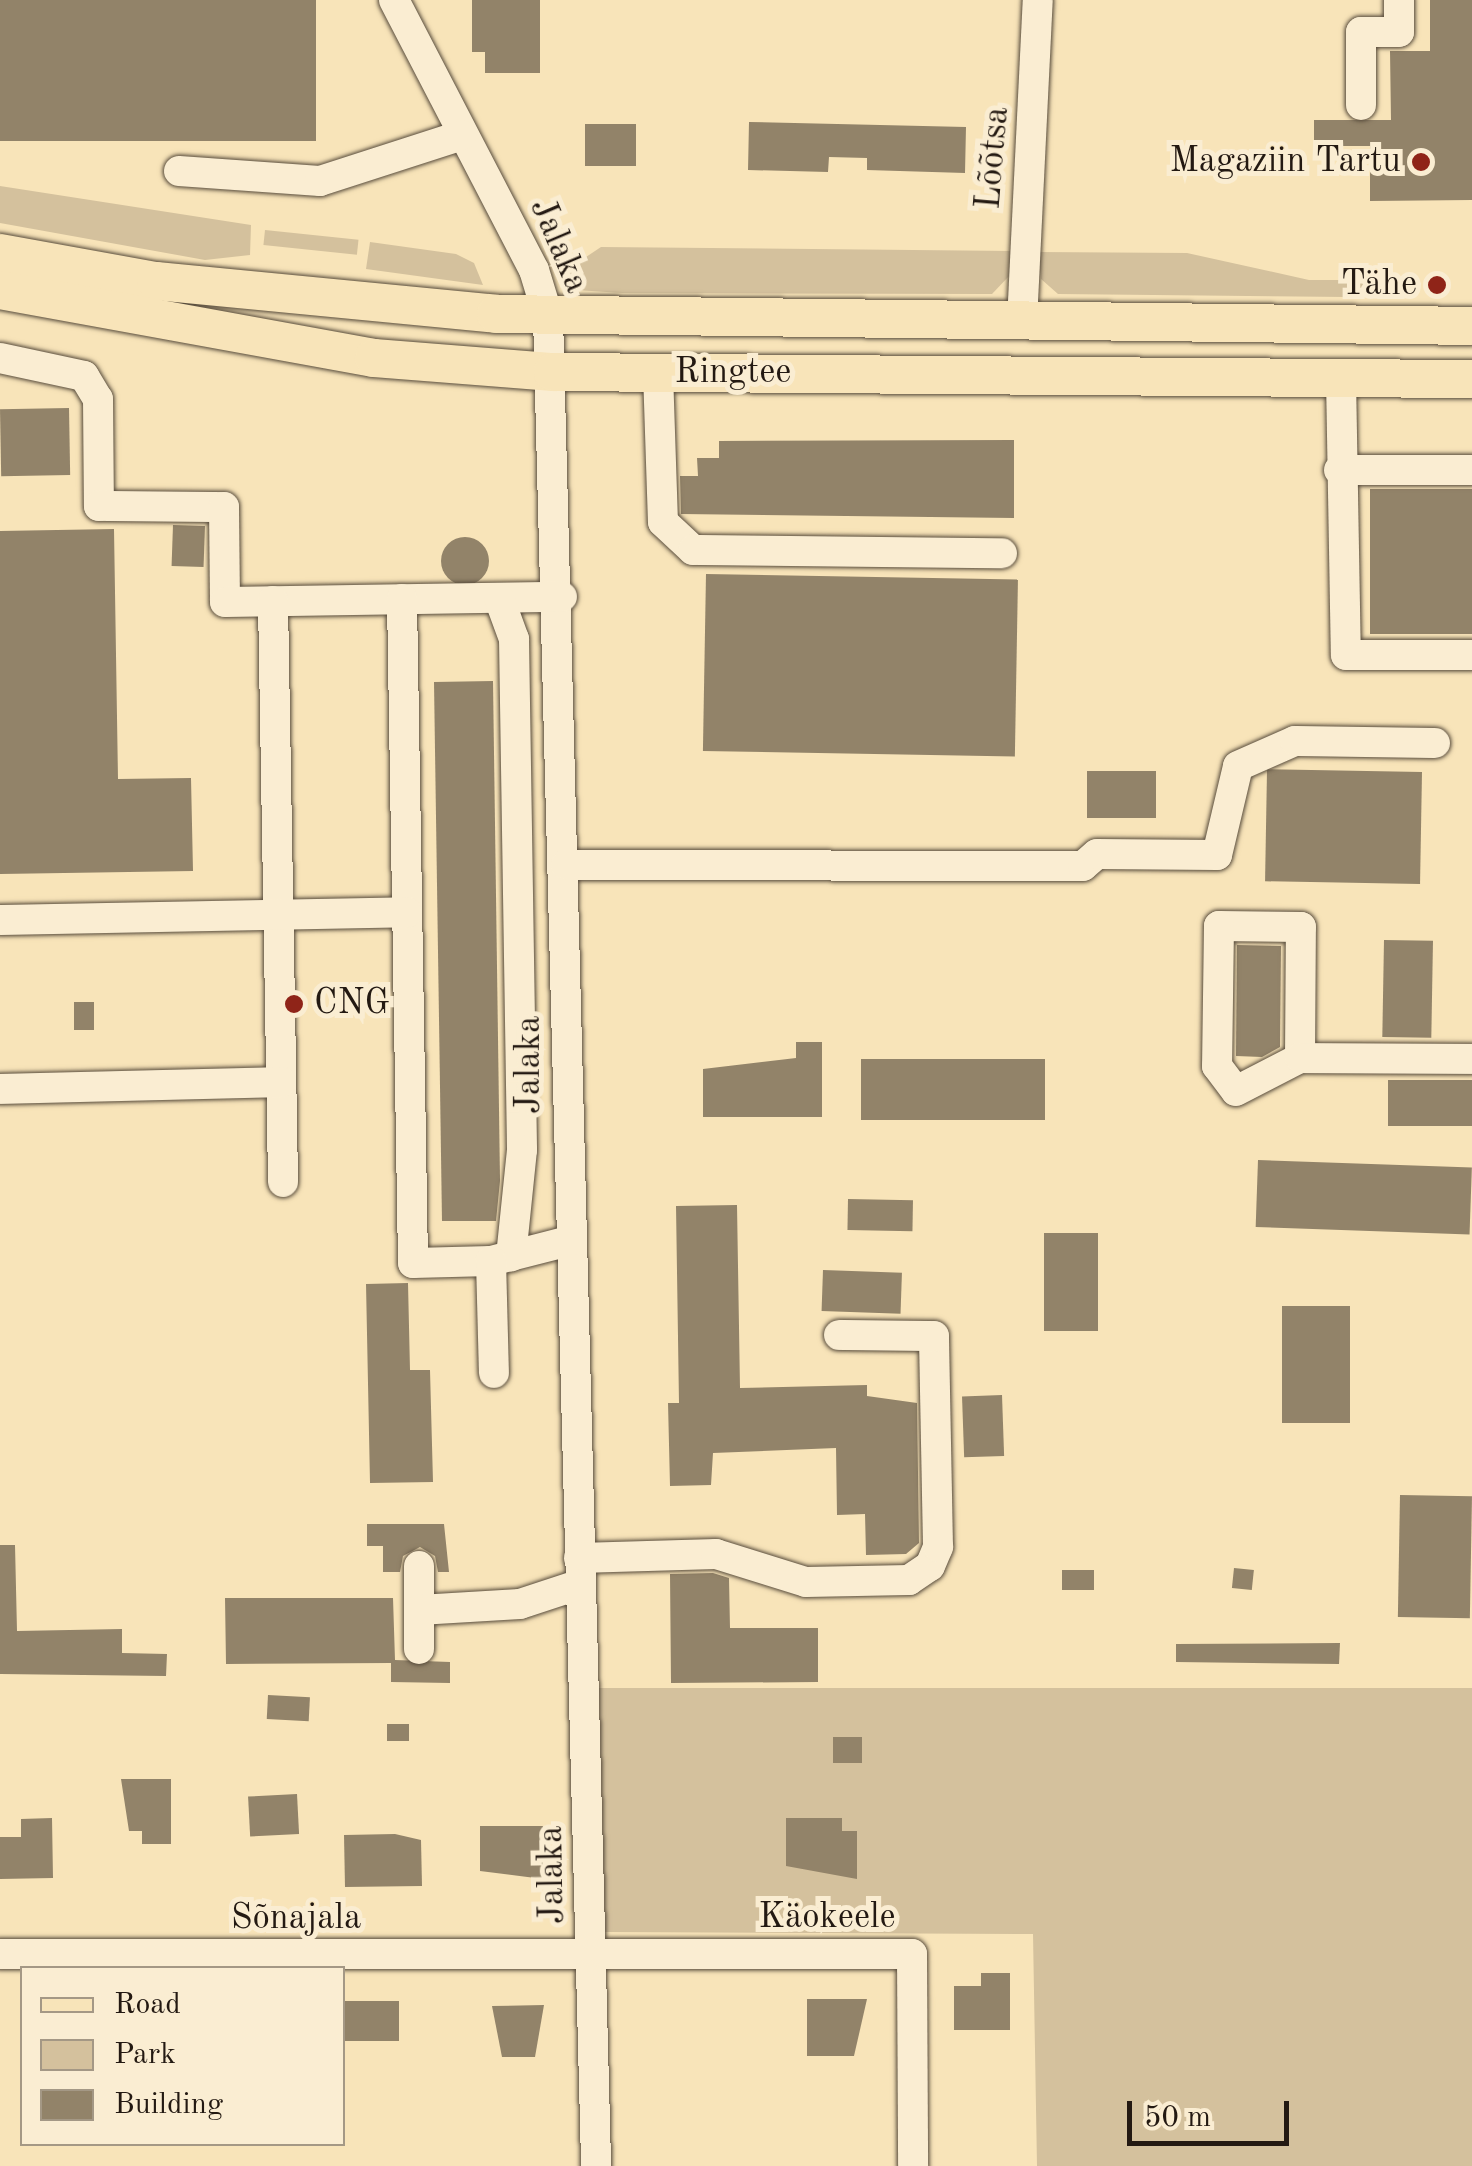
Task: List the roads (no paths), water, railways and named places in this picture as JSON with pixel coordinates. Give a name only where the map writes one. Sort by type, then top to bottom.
[{"type":"main road","name":"Ringtee","points":[[0,253],[260,293],[548,316],[1472,326]]},
{"type":"main road","name":"Ringtee","points":[[0,290],[374,358],[553,372],[1472,379]]},
{"type":"street","name":"Jalaka","points":[[394,0],[534,270],[548,316],[562,597],[569,1241],[596,2166]]},
{"type":"street","name":"Lõõtsa","points":[[1022,322],[1038,0]]},
{"type":"street","points":[[1361,105],[1361,32],[1399,32],[1399,0]]},
{"type":"street","points":[[178,171],[320,181],[462,134]]},
{"type":"street","points":[[0,307],[160,321]]},
{"type":"street","points":[[0,358],[84,376],[98,399],[99,506],[224,507],[225,602],[562,597]]},
{"type":"street","points":[[658,372],[663,522],[693,550],[1002,552]]},
{"type":"street","points":[[1342,378],[1340,470],[1346,655],[1472,655]]},
{"type":"street","points":[[1340,470],[1472,470]]},
{"type":"street","points":[[494,1373],[501,1259],[522,1150],[514,639],[498,598]]},
{"type":"street","points":[[402,599],[413,1263],[501,1259],[569,1241]]},
{"type":"street","points":[[272,601],[282,1182]]},
{"type":"street","points":[[566,865],[1083,866],[1098,854],[1218,854],[1238,766],[1296,741],[1435,743]]},
{"type":"street","points":[[0,920],[408,912]]},
{"type":"street","points":[[1300,1058],[1301,928],[1219,926],[1217,1066],[1236,1091],[1300,1058],[1472,1059]]},
{"type":"street","points":[[0,1089],[281,1082]]},
{"type":"street","points":[[419,1610],[520,1604],[580,1571],[716,1554],[806,1582],[910,1580],[930,1566],[938,1547],[934,1336],[840,1335]]},
{"type":"street","points":[[419,1566],[419,1649]]},
{"type":"street","name":"Sõnajala","points":[[0,1954],[592,1958]]},
{"type":"street","name":"Käokeele","points":[[592,1958],[912,1954],[912,2166]]},
{"type":"place","name":"Magaziin Tartu","points":[[1421,162]]},
{"type":"place","name":"Tähe","points":[[1437,285]]},
{"type":"place","name":"CNG","points":[[294,1004]]}]
